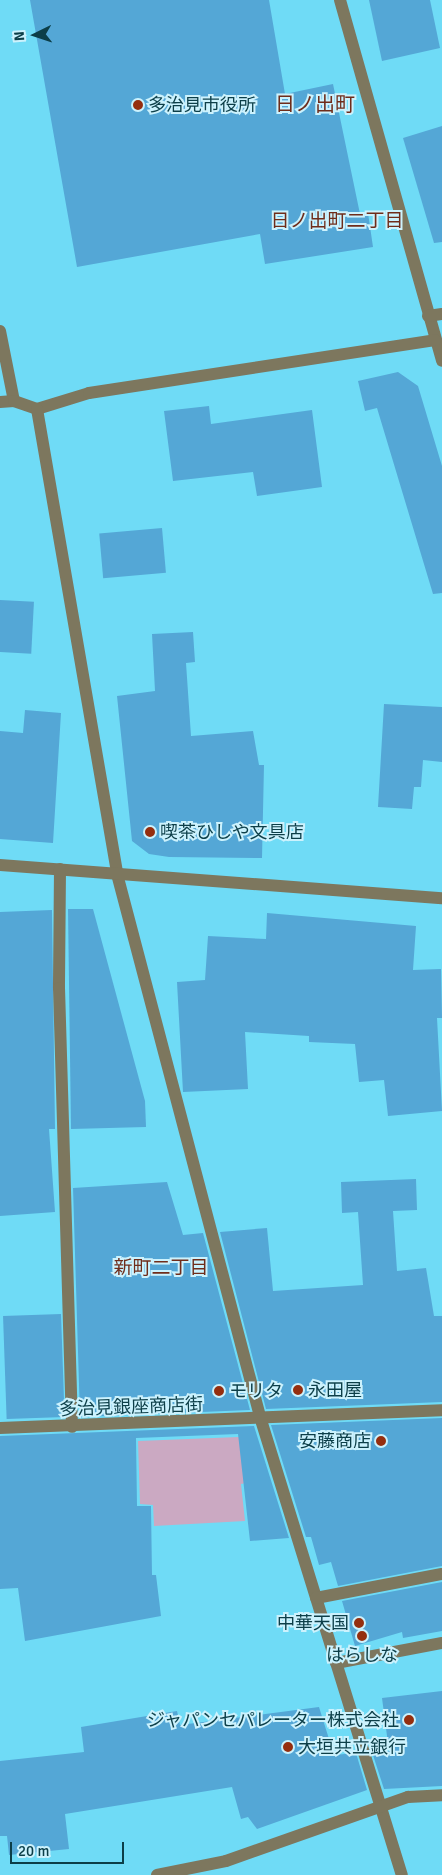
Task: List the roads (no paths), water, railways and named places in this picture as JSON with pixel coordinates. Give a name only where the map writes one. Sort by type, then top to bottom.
[{"type":"street","points":[[340,0],[442,361]]},
{"type":"street","points":[[428,316],[442,314]]},
{"type":"street","points":[[0,331],[14,401]]},
{"type":"street","points":[[0,402],[14,401],[36,409],[89,393],[436,340]]},
{"type":"street","points":[[36,409],[116,874],[261,1420],[402,1875]]},
{"type":"street","points":[[0,865],[442,898]]},
{"type":"street","points":[[60,869],[59,988],[72,1426]]},
{"type":"street","name":"多治見銀座商店街","points":[[0,1428],[261,1420],[442,1410]]},
{"type":"street","points":[[316,1598],[442,1574]]},
{"type":"street","points":[[336,1663],[442,1643]]},
{"type":"street","points":[[157,1875],[226,1861],[380,1805],[408,1797],[442,1795]]},
{"type":"place","name":"多治見市役所","points":[[138,105]]},
{"type":"place","name":"喫茶ひしや文具店","points":[[150,832]]},
{"type":"place","name":"永田屋","points":[[298,1390]]},
{"type":"place","name":"モリタ","points":[[219,1391]]},
{"type":"place","name":"安藤商店","points":[[381,1441]]},
{"type":"place","name":"中華天国","points":[[359,1623]]},
{"type":"place","name":"はらしな","points":[[362,1636]]},
{"type":"place","name":"ジャパンセパレーター株式会社","points":[[409,1720]]},
{"type":"place","name":"大垣共立銀行","points":[[288,1747]]},
{"type":"district","name":"日ノ出町","points":[[315,104]]},
{"type":"district","name":"日ノ出町二丁目","points":[[337,222]]},
{"type":"district","name":"新町二丁目","points":[[161,1269]]}]
